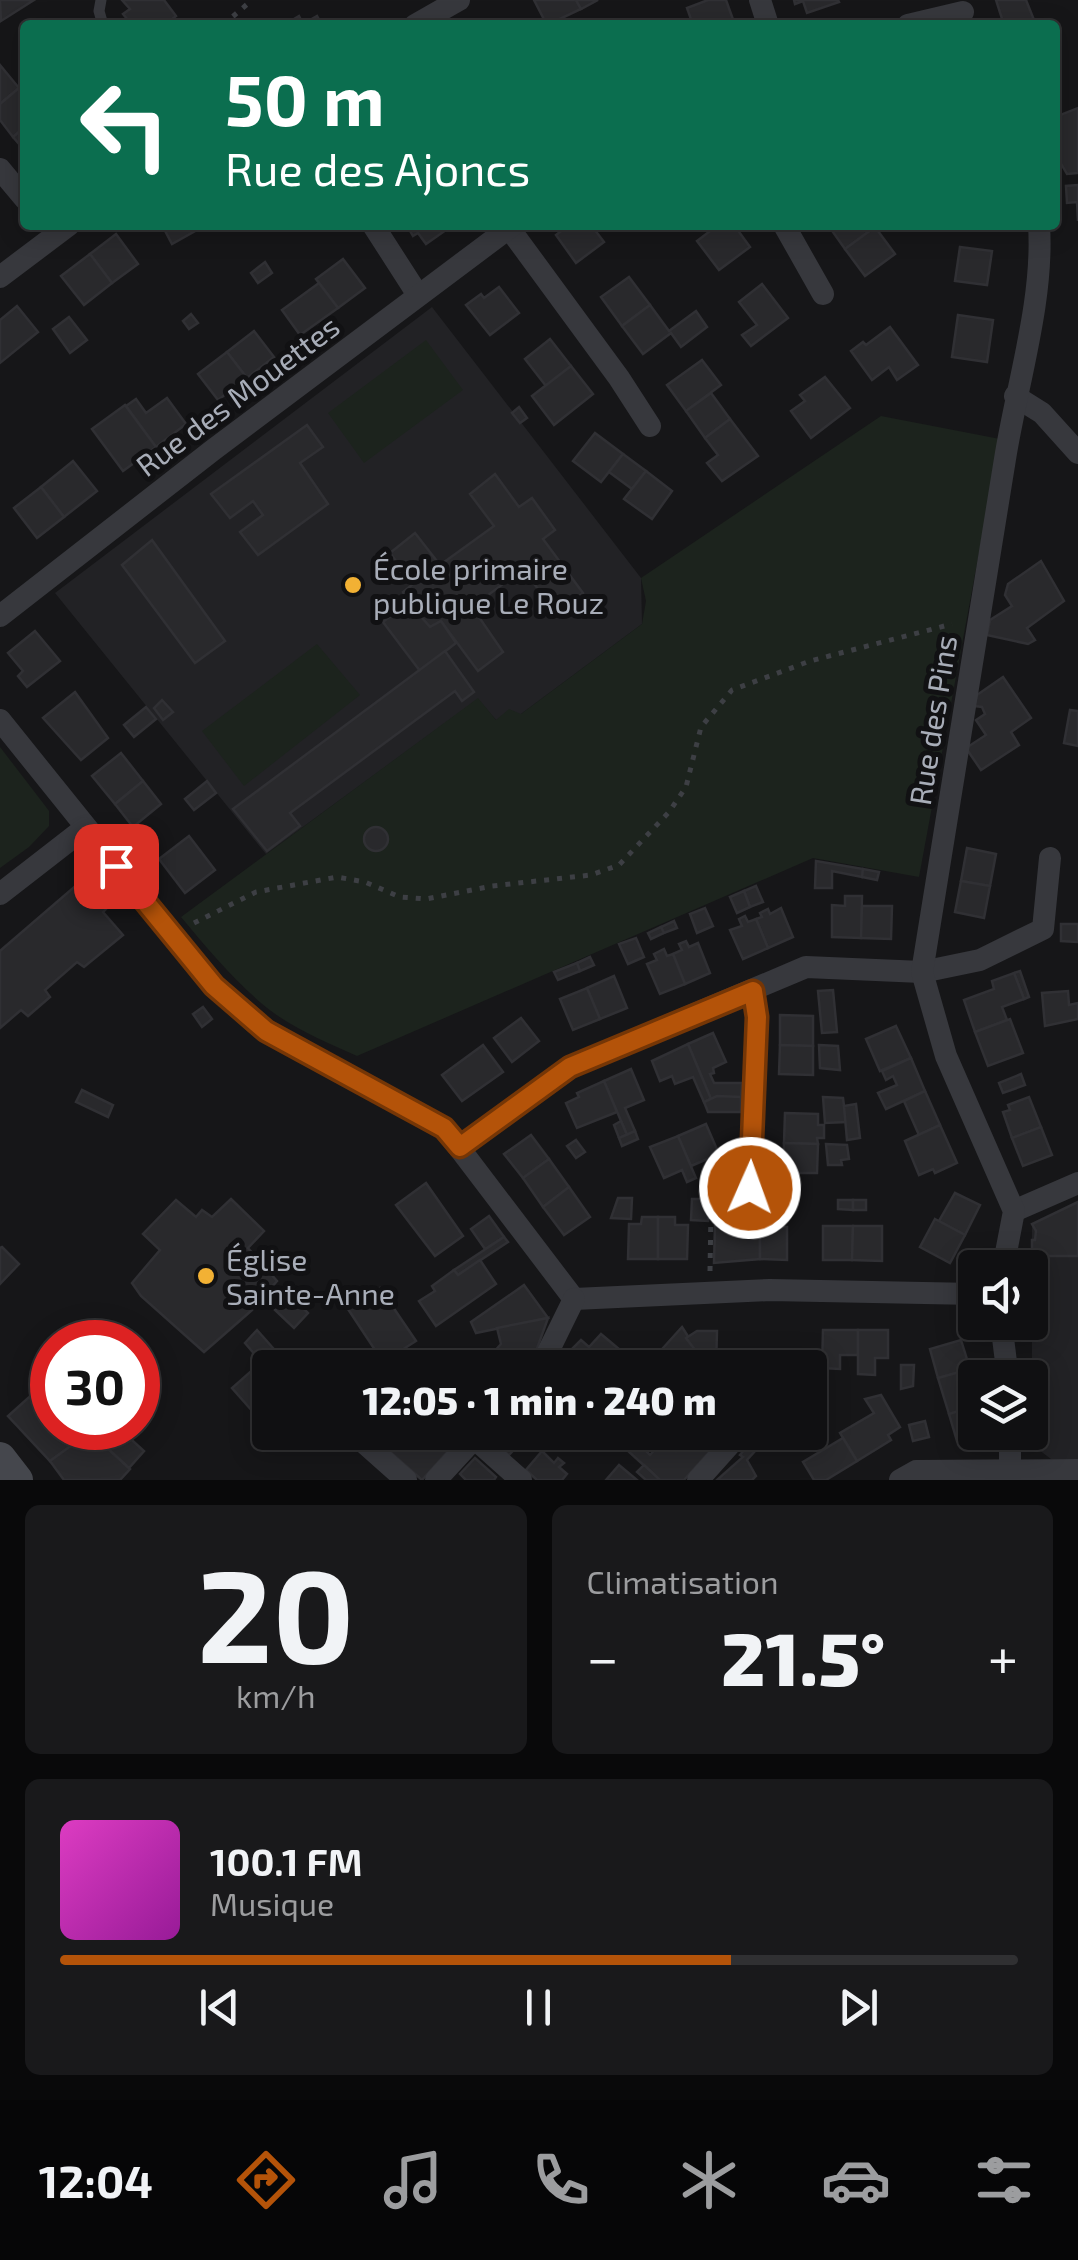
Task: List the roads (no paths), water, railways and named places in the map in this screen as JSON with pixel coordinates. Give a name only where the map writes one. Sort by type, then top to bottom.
[{"type":"main road","points":[[0,1458],[17,1480]]},
{"type":"street","points":[[424,20],[459,0]]},
{"type":"street","points":[[929,20],[963,12]]},
{"type":"street","points":[[0,169],[20,193]]},
{"type":"street","points":[[0,276],[55,230]]},
{"type":"street","points":[[376,230],[418,294]]},
{"type":"street","name":"Rue des Mouettes","points":[[0,616],[506,230]]},
{"type":"street","points":[[514,230],[650,426]]},
{"type":"street","points":[[787,230],[823,294]]},
{"type":"street","name":"Rue des Pins","points":[[1014,1211],[946,1056],[922,972],[1036,290],[1038,230]]},
{"type":"street","points":[[1016,396],[1042,413],[1078,453]]},
{"type":"street","points":[[0,720],[214,986],[266,1031],[444,1128],[574,1299]]},
{"type":"street","points":[[0,894],[85,828]]},
{"type":"street","points":[[460,1147],[570,1067],[806,967],[922,972],[980,960],[1043,929],[1050,858]]},
{"type":"street","points":[[712,1189],[750,1188],[757,1017],[753,991]]},
{"type":"street","points":[[1006,1250],[1014,1211],[1078,1183]]},
{"type":"street","points":[[574,1299],[770,1290],[958,1294]]},
{"type":"street","points":[[549,1350],[574,1299]]},
{"type":"street","points":[[372,1450],[406,1480]]},
{"type":"street","points":[[436,1480],[464,1450]]},
{"type":"street","points":[[491,1450],[521,1480]]},
{"type":"street","points":[[698,1480],[725,1450]]},
{"type":"street","points":[[1010,1450],[1010,1469]]},
{"type":"street","points":[[900,1480],[916,1471],[1078,1470]]},
{"type":"place","name":"École primaire publique Le Rouz","points":[[353,585]]},
{"type":"place","name":"Église Sainte-Anne","points":[[206,1276]]}]
